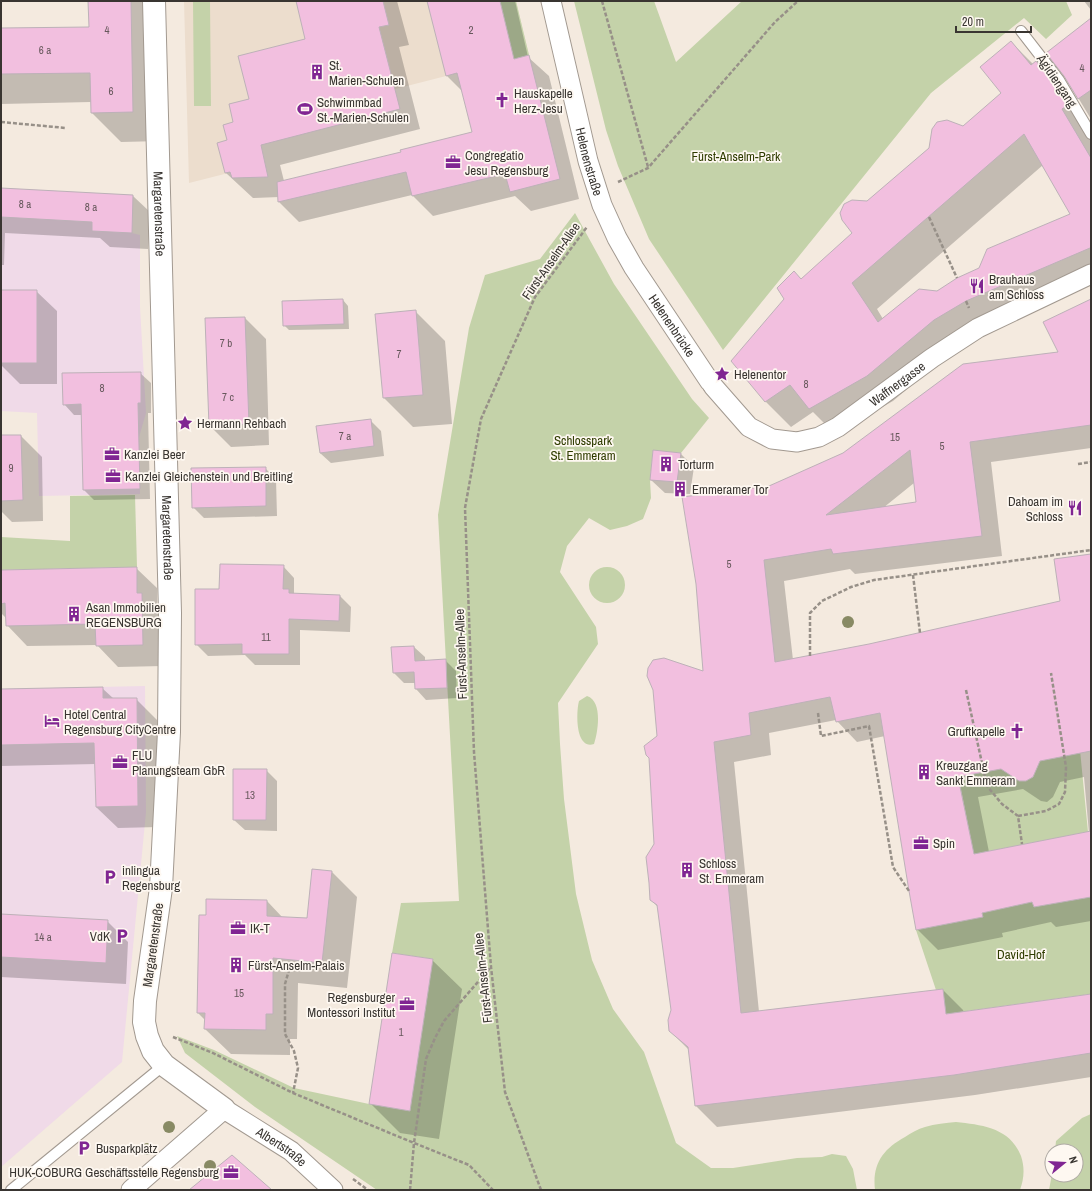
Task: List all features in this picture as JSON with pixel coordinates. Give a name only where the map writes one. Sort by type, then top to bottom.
[{"type":"street","name":"Margaretenstraße","points":[[154,1],[170,613],[169,732],[161,888],[144,1001],[144,1022],[147,1036],[154,1051],[164,1065],[224,1109]]},
{"type":"street","name":"Helenenstraße","points":[[551,1],[588,162],[602,205],[617,238],[634,268]]},
{"type":"street","name":"Helenenbrücke","points":[[634,268],[711,384]]},
{"type":"street","name":"Waffnergasse","points":[[711,384],[749,427],[772,439],[797,442],[819,437],[838,427],[932,358],[978,328],[1091,274]]},
{"type":"street","points":[[132,1190],[224,1109]]},
{"type":"street","name":"Albertstraße","points":[[224,1109],[291,1151],[334,1190]]},
{"type":"lane","name":"Ägidiengang","points":[[1021,31],[1060,80],[1090,129]]},
{"type":"lane","points":[[12,1190],[164,1065]]},
{"type":"path","points":[[602,1],[648,168]]},
{"type":"path","name":"Fürst-Anselm-Allee","points":[[541,1190],[505,1092],[490,967],[474,752],[465,508],[481,419],[535,297],[619,181],[648,168],[775,22],[798,1]]},
{"type":"path","points":[[1,122],[66,128]]},
{"type":"path","points":[[929,217],[957,278]]},
{"type":"path","points":[[1078,464],[1091,462]]},
{"type":"path","points":[[810,656],[810,613],[822,601],[851,586],[874,580],[1091,550]]},
{"type":"path","points":[[913,575],[920,633]]},
{"type":"path","points":[[1018,816],[1046,811],[1059,804],[1065,792],[1066,767],[1051,672]]},
{"type":"path","points":[[966,690],[987,786],[1002,804],[1018,816],[1022,844]]},
{"type":"path","points":[[818,713],[821,736],[869,726],[893,867],[909,891]]},
{"type":"path","points":[[290,963],[284,984],[285,1034],[294,1051],[298,1068],[293,1093]]},
{"type":"path","points":[[410,1190],[414,1143],[426,1059],[434,1038],[444,1021],[490,967]]},
{"type":"path","points":[[167,1035],[213,1053],[293,1093],[469,1164],[493,1190]]},
{"type":"shaded area","points":[[184,1],[516,1],[529,55],[395,89],[400,109],[261,145],[260,165],[189,183]]},
{"type":"shaded area","points":[[1,188],[133,195],[132,233],[140,235],[140,307],[146,413],[139,437],[140,494],[39,496],[37,413],[1,411]]},
{"type":"shaded area","points":[[145,686],[146,812],[122,1062],[1,1167],[1,689]]},
{"type":"green space","points":[[193,1],[210,1],[211,106],[194,106]]},
{"type":"green space","points":[[500,1],[516,1],[529,55],[514,59]]},
{"type":"green space","name":"Fürst-Anselm-Park","points":[[574,1],[654,1],[676,62],[742,1],[1066,1],[1072,15],[1046,39],[1024,18],[931,93],[723,350],[649,239],[618,166],[606,130]]},
{"type":"green space","name":"Schlosspark St. Emmeram","points":[[575,213],[614,284],[692,399],[709,418],[681,453],[653,451],[650,480],[651,498],[643,519],[627,526],[610,530],[589,518],[567,546],[560,572],[596,627],[598,644],[558,703],[564,799],[576,894],[592,960],[613,1009],[644,1052],[676,1143],[711,1168],[733,1168],[797,1158],[822,1157],[832,1154],[846,1156],[853,1169],[857,1190],[377,1190],[255,1107],[185,1053],[177,1036],[214,1050],[294,1088],[410,1111],[433,959],[392,953],[401,903],[459,901],[438,515],[469,328],[485,275],[540,259]]},
{"type":"green space","points":[[135,495],[137,567],[1,570],[1,537],[70,541],[70,496]]},
{"type":"green space","points":[[611,567],[620,572],[624,578],[624,592],[620,598],[611,603],[603,603],[594,598],[590,592],[589,581],[594,572],[600,568]]},
{"type":"green space","points":[[1072,668],[1088,832],[974,854],[942,695],[1010,767],[1012,776],[1020,780],[1027,780],[1033,777],[1034,762],[1056,758]]},
{"type":"green space","points":[[587,696],[592,699],[597,710],[598,725],[594,744],[588,744],[583,741],[578,729],[577,713],[579,701]]},
{"type":"green space","name":"David-Hof","points":[[1091,897],[1091,994],[946,1014],[943,989],[936,990],[916,930],[983,917],[982,913],[1032,902],[1034,907]]},
{"type":"green space","points":[[1091,1114],[1091,1190],[1049,1190],[1050,1183],[1084,1183],[1084,1143],[1056,1143],[1056,1141],[1082,1118]]},
{"type":"green space","points":[[956,1122],[986,1127],[1003,1134],[1010,1139],[1021,1156],[1023,1165],[1024,1173],[1020,1190],[875,1190],[875,1172],[877,1165],[885,1152],[897,1142],[917,1130],[937,1124]]},
{"type":"building","points":[[88,1],[131,1],[133,112],[91,113],[90,73],[1,74],[1,28],[89,27]]},
{"type":"building","name":"St. Marien-Schulen","points":[[296,1],[383,1],[389,25],[379,27],[400,109],[261,145],[268,177],[232,178],[230,172],[225,173],[217,143],[227,140],[223,125],[233,122],[229,104],[249,99],[238,56],[305,39]]},
{"type":"building","points":[[427,1],[500,1],[514,59],[529,55],[560,179],[510,192],[505,174],[412,196],[406,172],[278,202],[277,182],[401,152],[400,150],[472,132],[457,73],[446,76]]},
{"type":"building","points":[[1091,18],[1091,90],[1078,99],[1064,76],[1046,53]]},
{"type":"building","points":[[1011,41],[1031,65],[1036,61],[1054,84],[1067,106],[1062,109],[1091,158],[1091,250],[1090,248],[966,301],[934,320],[867,376],[809,409],[790,385],[765,402],[731,361],[784,299],[777,288],[794,271],[801,279],[852,233],[842,220],[840,213],[844,204],[852,200],[867,201],[929,148],[932,129],[937,122],[947,120],[963,126],[1001,93],[980,67]],"holes":[[[1024,134],[1070,214],[987,249],[979,268],[957,278],[937,291],[919,289],[878,322],[852,283]]]},
{"type":"building","points":[[1,188],[133,195],[132,233],[92,231],[92,222],[1,217]]},
{"type":"building","points":[[1,290],[37,290],[37,363],[1,363]]},
{"type":"building","points":[[343,299],[344,324],[283,326],[282,301]]},
{"type":"building","points":[[1091,299],[1091,425],[970,442],[982,536],[833,554],[831,549],[764,560],[775,662],[869,644],[1060,601],[1054,559],[1091,554],[1091,751],[1040,761],[1033,777],[1026,781],[1019,781],[1001,769],[958,777],[974,854],[1091,831],[1091,897],[1034,907],[1032,902],[982,913],[983,917],[916,930],[880,713],[836,722],[830,697],[749,713],[751,735],[714,742],[741,1013],[943,989],[946,1014],[1091,994],[1091,1053],[954,1075],[695,1106],[688,1047],[669,1031],[668,1020],[671,1010],[657,905],[650,900],[646,857],[654,844],[649,758],[646,755],[644,746],[657,736],[653,690],[647,676],[648,668],[653,660],[664,658],[703,671],[696,584],[682,497],[769,486],[843,453],[963,364],[1058,352],[1043,322]],"holes":[[[910,450],[916,502],[826,515]]]},
{"type":"building","points":[[416,310],[423,395],[383,398],[375,314]]},
{"type":"building","points":[[245,317],[249,424],[209,426],[205,318]]},
{"type":"building","points":[[141,372],[141,403],[138,403],[140,489],[83,490],[81,404],[63,405],[62,373]]},
{"type":"building","points":[[371,419],[374,446],[320,453],[316,426]]},
{"type":"building","points":[[1,435],[21,435],[23,500],[1,501]]},
{"type":"building","name":"Torturm","points":[[653,450],[681,453],[677,482],[650,480]]},
{"type":"building","points":[[266,467],[266,506],[192,508],[191,468]]},
{"type":"building","points":[[220,564],[284,565],[283,589],[289,589],[289,593],[340,595],[339,621],[289,619],[289,654],[242,654],[242,644],[195,645],[195,589],[219,589]]},
{"type":"building","name":"Asan Immobilien REGENSBURG","points":[[137,567],[137,593],[142,593],[143,645],[96,646],[95,624],[6,626],[5,603],[1,604],[1,570]]},
{"type":"building","points":[[414,646],[415,661],[446,659],[447,688],[415,689],[414,672],[393,673],[391,647]]},
{"type":"building","points":[[103,687],[103,698],[137,698],[138,806],[96,807],[94,743],[1,745],[1,689]]},
{"type":"building","points":[[233,769],[267,769],[266,820],[233,820]]},
{"type":"building","name":"Fürst-Anselm-Palais","points":[[312,869],[332,871],[322,963],[273,958],[273,1014],[266,1014],[266,1030],[204,1029],[205,1013],[197,1013],[199,915],[206,915],[206,899],[267,900],[267,916],[307,918]]},
{"type":"building","points":[[1,914],[108,920],[106,963],[1,957]]},
{"type":"building","points":[[392,953],[433,959],[410,1111],[369,1104]]},
{"type":"building","name":"HUK-COBURG Geschäftsstelle Regensburg","points":[[232,1155],[272,1190],[189,1190]]},
{"type":"place","name":"St. Marien-Schulen","points":[[317,72]]},
{"type":"place","name":"Hauskapelle Herz-Jesu","points":[[502,100]]},
{"type":"place","name":"Schwimmbad St.-Marien-Schulen","points":[[305,109]]},
{"type":"place","name":"Congregatio Jesu Regensburg","points":[[453,162]]},
{"type":"place","name":"Brauhaus am Schloss","points":[[977,286]]},
{"type":"place","name":"Helenentor","points":[[722,374]]},
{"type":"place","name":"Hermann Rehbach","points":[[185,423]]},
{"type":"place","name":"Kanzlei Beer","points":[[112,454]]},
{"type":"place","name":"Torturm","points":[[666,464]]},
{"type":"place","name":"Kanzlei Gleichenstein und Breitling","points":[[113,476]]},
{"type":"place","name":"Emmeramer Tor","points":[[680,489]]},
{"type":"place","name":"Dahoam im Schloss","points":[[1075,508]]},
{"type":"place","name":"Asan Immobilien REGENSBURG","points":[[74,614]]},
{"type":"place","name":"Hotel Central Regensburg CityCentre","points":[[52,721]]},
{"type":"place","name":"Gruftkapelle","points":[[1017,731]]},
{"type":"place","name":"FLU Planungsteam GbR","points":[[120,762]]},
{"type":"place","name":"Kreuzgang Sankt Emmeram","points":[[924,772]]},
{"type":"place","name":"Spin","points":[[921,843]]},
{"type":"place","name":"Schloss St. Emmeram","points":[[687,870]]},
{"type":"place","name":"inlingua Regensburg","points":[[110,877]]},
{"type":"place","name":"IK-T","points":[[238,928]]},
{"type":"place","name":"VdK","points":[[122,936]]},
{"type":"place","name":"Fürst-Anselm-Palais","points":[[236,965]]},
{"type":"place","name":"Regensburger Montessori Institut","points":[[407,1004]]},
{"type":"place","name":"Busparkplatz","points":[[84,1148]]},
{"type":"place","name":"HUK-COBURG Geschäftsstelle Regensburg","points":[[231,1172]]}]
